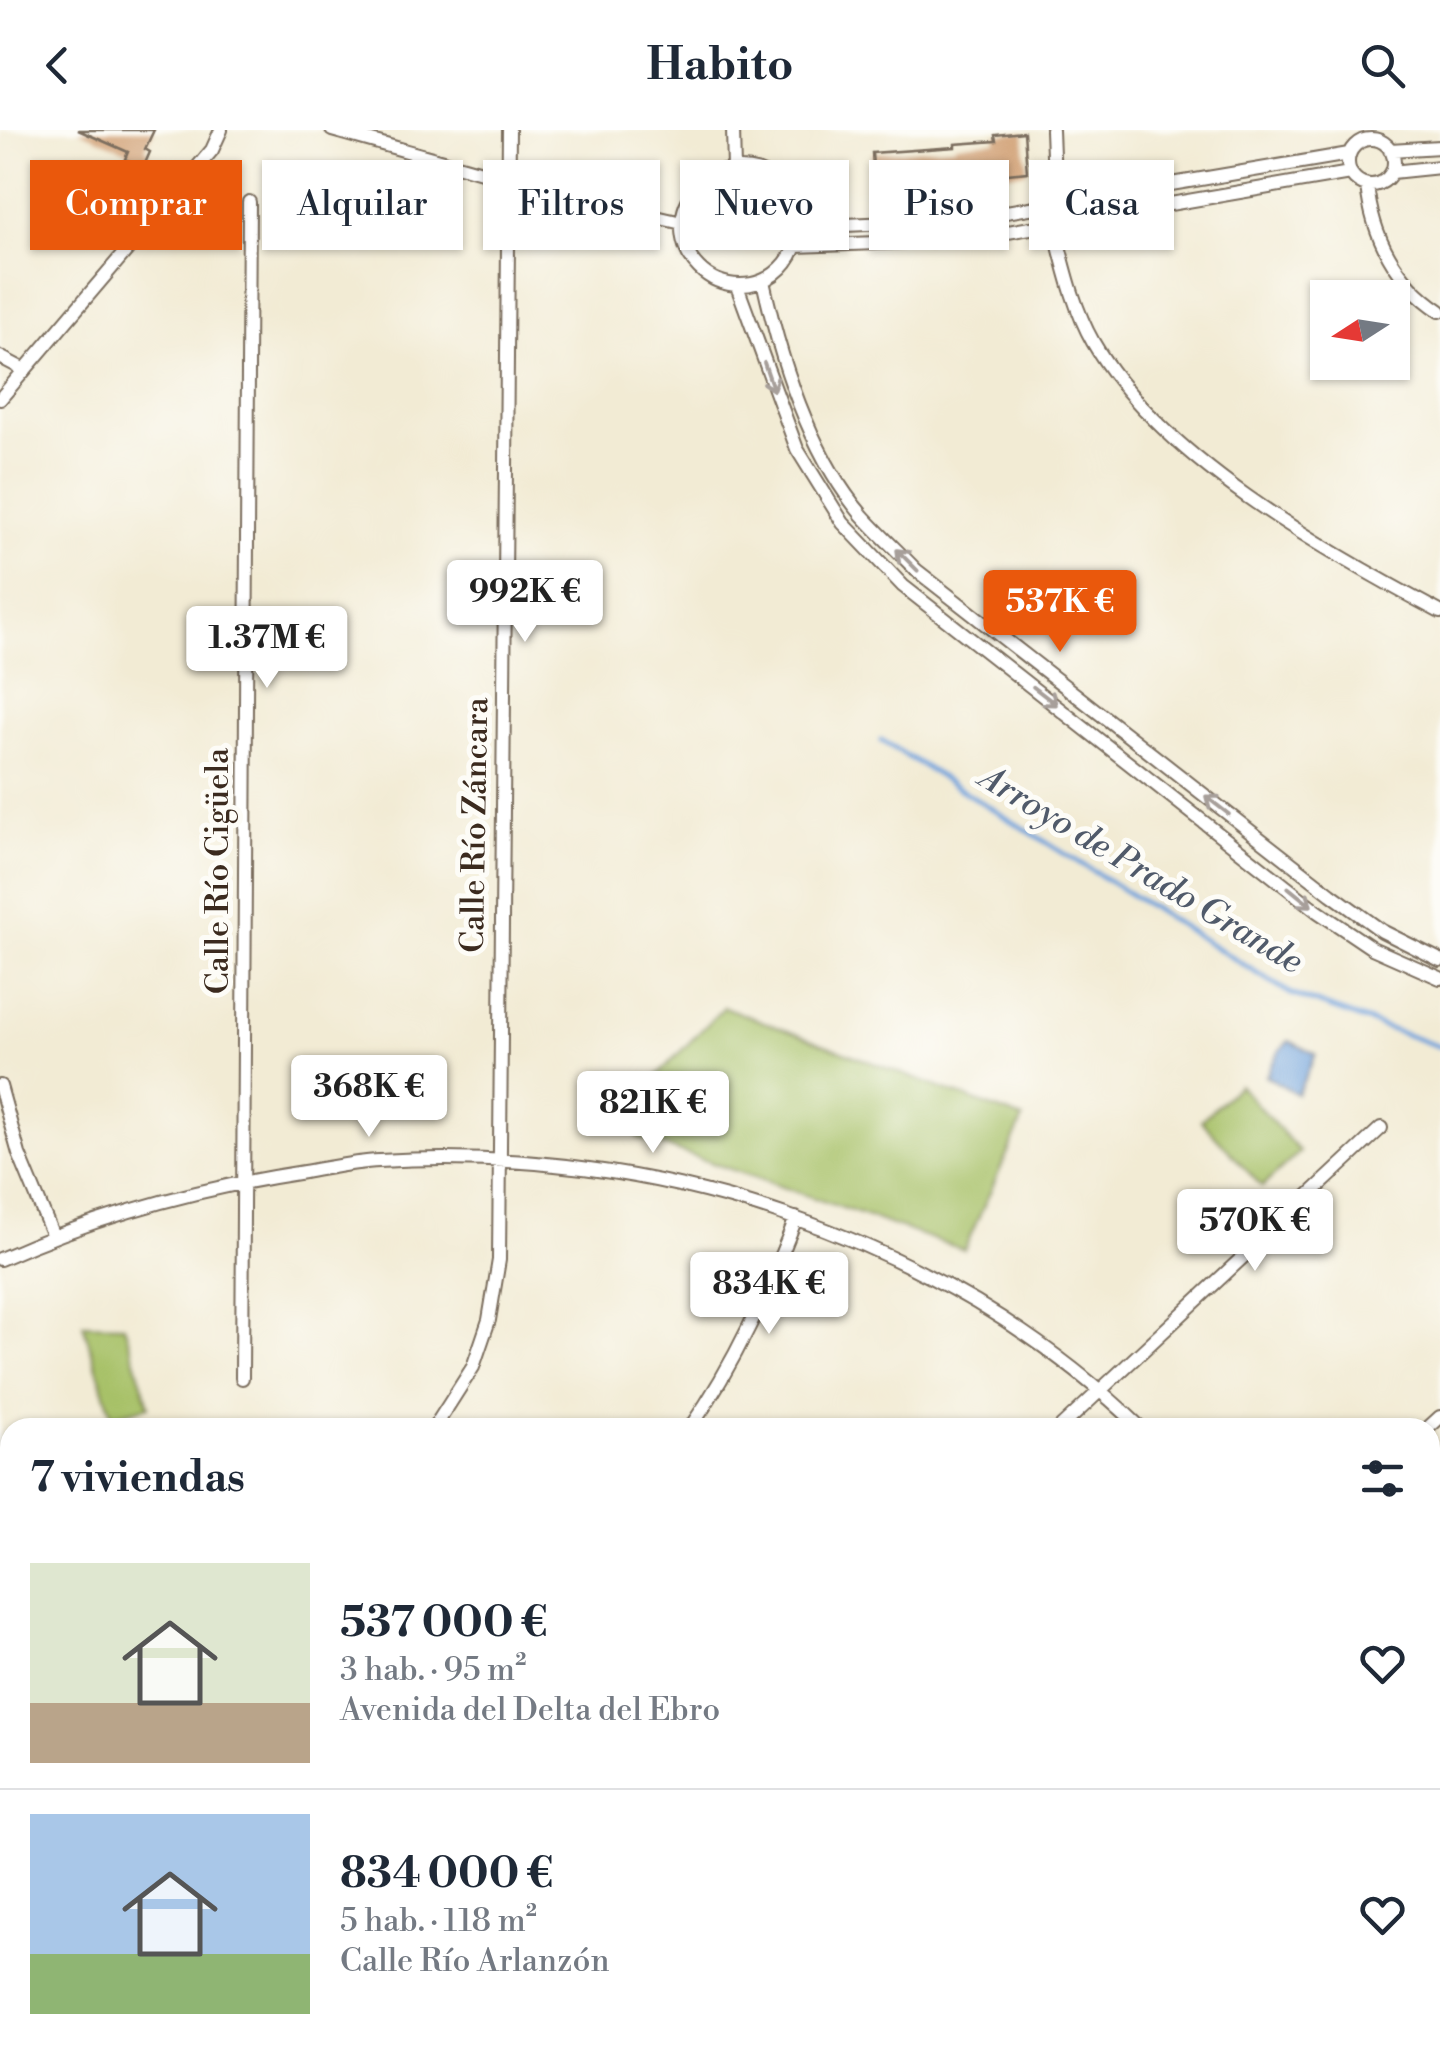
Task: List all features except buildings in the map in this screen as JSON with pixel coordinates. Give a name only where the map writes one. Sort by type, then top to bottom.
[{"type":"street","points":[[0,399],[212,150],[221,130]]},
{"type":"street","points":[[332,130],[483,171]]},
{"type":"street","name":"Calle Río Záncara","points":[[508,130],[508,160]]},
{"type":"street","points":[[732,130],[734,160]]},
{"type":"street","points":[[1052,130],[1053,160]]},
{"type":"street","points":[[1174,185],[1349,154],[1371,134],[1390,150],[1392,172]]},
{"type":"street","points":[[1390,150],[1440,147]]},
{"type":"street","points":[[1349,154],[1350,173]]},
{"type":"street","points":[[1174,202],[1350,173],[1367,185],[1382,182],[1392,172],[1440,167]]},
{"type":"street","points":[[1367,185],[1377,236],[1402,276],[1440,311]]},
{"type":"street","name":"Calle Río Cigüela","points":[[242,1378],[249,202]]},
{"type":"street","points":[[849,225],[959,220],[1029,210]]},
{"type":"street","points":[[849,244],[961,240],[1029,230]]},
{"type":"street","name":"Calle Río Záncara","points":[[440,1418],[473,1366],[489,1320],[498,1260],[507,250]]},
{"type":"street","points":[[688,250],[703,272],[736,286],[763,281],[788,261],[793,250]]},
{"type":"street","points":[[1061,250],[1093,342],[1127,390],[1161,427],[1250,498],[1354,566],[1440,612]]},
{"type":"street","points":[[763,281],[774,327],[815,441],[860,513],[916,570],[1331,894],[1382,931],[1440,960]]},
{"type":"street","points":[[736,286],[797,449],[843,524],[903,586],[1317,910],[1372,948],[1440,978]]},
{"type":"street","points":[[0,357],[24,369]]},
{"type":"street","points":[[0,1086],[19,1154],[53,1236]]},
{"type":"street","points":[[1071,1418],[1381,1128]]},
{"type":"street","points":[[0,1259],[53,1236],[153,1203],[243,1181],[375,1161],[553,1162],[648,1176],[796,1218],[891,1258],[986,1309],[1101,1390],[1130,1418]]},
{"type":"street","points":[[696,1418],[738,1352],[796,1218]]},
{"type":"green space","points":[[724,1007],[1023,1119],[964,1250],[637,1137],[640,1093]]},
{"type":"green space","points":[[1239,1085],[1300,1152],[1262,1187],[1201,1120]]},
{"type":"green space","points":[[83,1324],[124,1325],[149,1406],[112,1416]]},
{"type":"water","points":[[1289,1041],[1316,1054],[1297,1094],[1266,1076]]},
{"type":"waterway","name":"Arroyo de Prado Grande","points":[[881,740],[1291,994],[1440,1047]]}]
